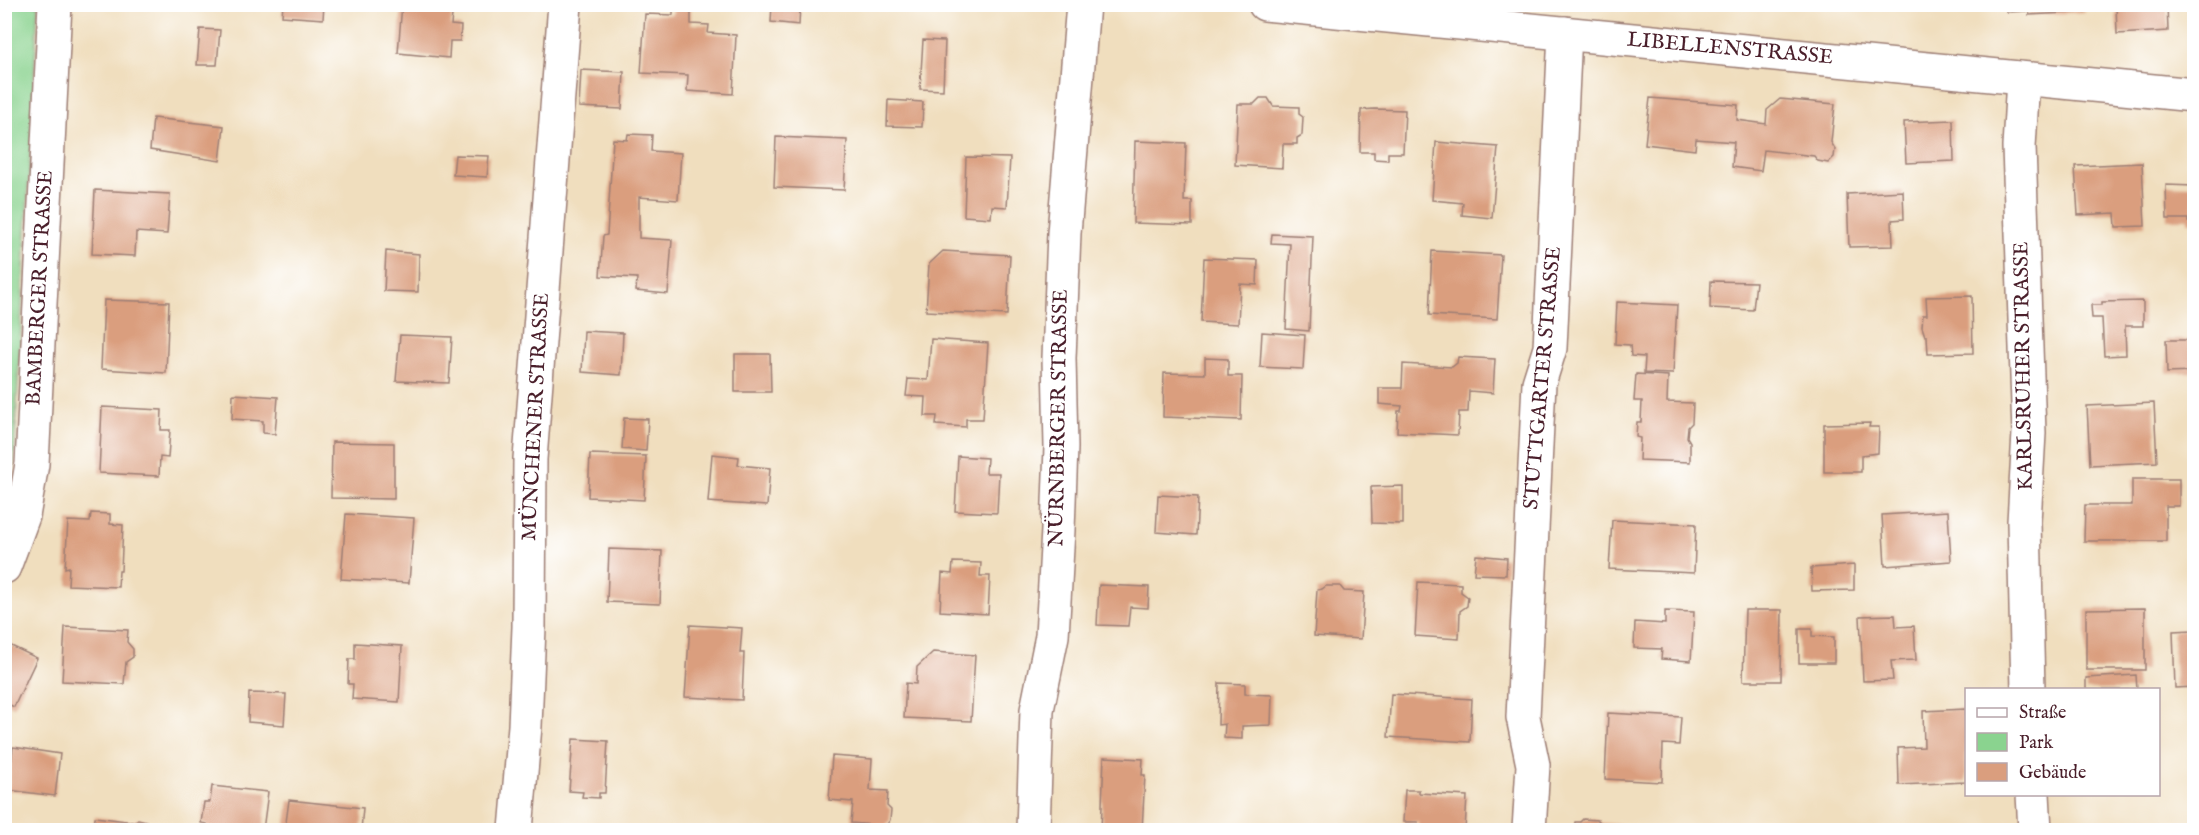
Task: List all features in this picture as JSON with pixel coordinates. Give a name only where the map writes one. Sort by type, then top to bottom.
[{"type":"street","name":"BAMBERGER STRASSE","points":[[4,567],[23,516],[32,464],[55,4]]},
{"type":"street","name":"MÜNCHENER STRASSE","points":[[516,831],[525,726],[529,627],[530,459],[565,4]]},
{"type":"street","name":"NÜRNBERGER STRASSE","points":[[1033,831],[1037,710],[1052,636],[1061,447],[1059,358],[1064,233],[1083,4]]},
{"type":"street","name":"LIBELLENSTRASSE","points":[[1265,4],[2194,96]]},
{"type":"street","name":"STUTTGARTER STRASSE","points":[[1529,831],[1533,765],[1523,717],[1525,655],[1539,383],[1550,348],[1565,33]]},
{"type":"street","name":"KARLSRUHER STRASSE","points":[[2023,79],[2019,147],[2029,433],[2024,522],[2028,688]]},
{"type":"street","points":[[2033,796],[2036,831]]},
{"type":"green space","points":[[5,5],[38,5],[11,516],[5,527]]},
{"type":"building","points":[[283,4],[324,4],[323,19],[282,16]]},
{"type":"building","points":[[402,4],[453,4],[451,25],[461,26],[460,41],[450,41],[449,58],[398,53]]},
{"type":"building","points":[[772,4],[800,4],[799,25],[771,22]]},
{"type":"building","points":[[2116,4],[2167,4],[2168,31],[2117,34]]},
{"type":"building","points":[[2006,5],[2084,5],[2084,12],[2029,15],[2029,11],[2007,12]]},
{"type":"building","points":[[673,7],[691,8],[691,24],[709,25],[708,33],[736,35],[733,94],[687,91],[688,75],[641,73],[645,14],[673,15]]},
{"type":"building","points":[[200,29],[220,30],[217,65],[197,65]]},
{"type":"building","points":[[923,40],[945,41],[943,90],[920,89]]},
{"type":"building","points":[[581,70],[624,72],[622,109],[579,107]]},
{"type":"building","points":[[1260,98],[1268,98],[1273,106],[1299,107],[1299,114],[1303,117],[1302,135],[1297,138],[1297,144],[1283,144],[1282,168],[1235,165],[1238,104],[1254,104]]},
{"type":"building","points":[[1650,98],[1738,105],[1737,120],[1766,124],[1767,110],[1780,99],[1835,104],[1831,142],[1835,149],[1834,157],[1828,163],[1818,161],[1814,156],[1764,150],[1761,171],[1732,167],[1734,142],[1696,139],[1695,150],[1645,144]]},
{"type":"building","points":[[888,100],[923,102],[922,127],[887,126]]},
{"type":"building","points":[[1361,110],[1405,110],[1403,153],[1388,153],[1388,160],[1374,159],[1374,152],[1360,152]]},
{"type":"building","points":[[153,118],[224,126],[220,161],[150,150]]},
{"type":"building","points":[[1953,120],[1954,161],[1906,163],[1904,122]]},
{"type":"building","points":[[628,134],[652,135],[651,151],[681,153],[678,200],[639,197],[639,238],[672,240],[668,294],[636,291],[637,278],[600,276],[603,236],[607,235],[613,139],[627,140]]},
{"type":"building","points":[[776,137],[847,140],[844,190],[774,187]]},
{"type":"building","points":[[1135,141],[1186,143],[1184,201],[1192,201],[1192,225],[1133,223]]},
{"type":"building","points":[[1436,142],[1498,147],[1492,218],[1462,215],[1463,203],[1432,200]]},
{"type":"building","points":[[455,155],[489,156],[487,177],[453,175]]},
{"type":"building","points":[[966,157],[1010,158],[1007,207],[992,206],[991,218],[964,216]]},
{"type":"building","points":[[2142,163],[2145,226],[2116,227],[2115,213],[2078,215],[2075,166]]},
{"type":"building","points":[[2166,185],[2194,186],[2194,222],[2188,222],[2188,219],[2167,219]]},
{"type":"building","points":[[95,190],[170,194],[167,234],[136,232],[135,256],[92,254]]},
{"type":"building","points":[[1903,191],[1904,219],[1892,220],[1893,246],[1849,247],[1847,194]]},
{"type":"building","points":[[1272,234],[1313,236],[1309,331],[1286,329],[1290,244],[1271,243]]},
{"type":"building","points":[[386,251],[419,254],[418,292],[384,291]]},
{"type":"building","points":[[943,251],[1010,255],[1007,315],[926,311],[929,264]]},
{"type":"building","points":[[1432,251],[1501,255],[1497,319],[1429,315]]},
{"type":"building","points":[[1204,258],[1258,260],[1257,285],[1240,284],[1238,324],[1201,322]]},
{"type":"building","points":[[1711,281],[1756,282],[1753,310],[1710,308]]},
{"type":"building","points":[[1972,296],[1973,353],[1928,354],[1927,336],[1922,327],[1923,315],[1927,315],[1926,297]]},
{"type":"building","points":[[104,300],[169,302],[166,373],[101,369]]},
{"type":"building","points":[[2143,301],[2143,326],[2125,326],[2126,355],[2104,356],[2102,318],[2092,318],[2091,305],[2102,305],[2102,302]]},
{"type":"building","points":[[1617,302],[1677,305],[1673,374],[1644,373],[1645,357],[1631,356],[1630,345],[1615,344]]},
{"type":"building","points":[[584,331],[623,333],[621,375],[582,372]]},
{"type":"building","points":[[1262,332],[1305,335],[1303,369],[1260,367]]},
{"type":"building","points":[[400,335],[452,337],[449,383],[396,381]]},
{"type":"building","points":[[931,339],[988,343],[983,419],[966,419],[966,427],[936,425],[937,416],[925,416],[926,397],[906,396],[908,379],[928,380]]},
{"type":"building","points":[[2166,340],[2194,340],[2194,372],[2167,373]]},
{"type":"building","points":[[735,354],[770,354],[771,392],[735,392]]},
{"type":"building","points":[[1458,357],[1495,359],[1493,393],[1469,391],[1468,412],[1459,412],[1458,435],[1397,432],[1398,411],[1401,411],[1402,406],[1379,404],[1379,388],[1402,388],[1403,364],[1452,367],[1457,363]]},
{"type":"building","points":[[1205,358],[1228,359],[1228,376],[1242,376],[1241,420],[1163,417],[1164,373],[1205,374]]},
{"type":"building","points":[[1636,374],[1668,376],[1667,402],[1693,403],[1692,423],[1688,427],[1687,437],[1690,442],[1690,462],[1639,460],[1640,438],[1636,437],[1637,422],[1641,422],[1642,401],[1634,401]]},
{"type":"building","points":[[233,394],[278,397],[275,434],[263,433],[263,421],[232,419]]},
{"type":"building","points":[[2154,403],[2157,462],[2090,465],[2087,406]]},
{"type":"building","points":[[102,407],[162,410],[161,430],[170,430],[168,458],[160,457],[159,476],[99,473]]},
{"type":"building","points":[[624,418],[648,419],[646,451],[622,449]]},
{"type":"building","points":[[1870,423],[1869,427],[1879,427],[1878,453],[1861,455],[1861,472],[1824,472],[1824,424]]},
{"type":"building","points":[[332,442],[394,443],[394,499],[331,498]]},
{"type":"building","points":[[590,454],[646,456],[644,500],[588,497]]},
{"type":"building","points":[[712,454],[739,457],[738,465],[770,468],[767,506],[708,502]]},
{"type":"building","points":[[958,456],[987,458],[986,473],[999,473],[997,513],[955,511]]},
{"type":"building","points":[[2132,479],[2179,479],[2179,506],[2166,506],[2166,541],[2084,541],[2085,505],[2132,505]]},
{"type":"building","points":[[1403,486],[1403,524],[1372,523],[1371,487]]},
{"type":"building","points":[[1158,495],[1198,497],[1196,535],[1156,532]]},
{"type":"building","points":[[1948,511],[1951,561],[1885,566],[1882,515]]},
{"type":"building","points":[[91,513],[110,514],[110,524],[123,525],[118,587],[68,585],[69,567],[65,568],[68,521],[90,522]]},
{"type":"building","points":[[346,514],[414,518],[409,583],[341,579]]},
{"type":"building","points":[[1612,520],[1696,524],[1694,573],[1609,569]]},
{"type":"building","points":[[609,549],[662,551],[660,604],[607,602]]},
{"type":"building","points":[[1476,555],[1507,558],[1506,575],[1474,574]]},
{"type":"building","points":[[953,562],[981,563],[980,576],[990,576],[988,614],[940,611],[942,573],[952,574]]},
{"type":"building","points":[[1854,565],[1854,590],[1812,591],[1811,568]]},
{"type":"building","points":[[1418,582],[1461,584],[1461,592],[1468,597],[1467,606],[1460,611],[1459,639],[1415,636]]},
{"type":"building","points":[[1099,585],[1149,587],[1148,608],[1130,607],[1128,626],[1097,625]]},
{"type":"building","points":[[1326,586],[1340,586],[1344,591],[1364,592],[1361,639],[1314,636],[1317,590]]},
{"type":"building","points":[[2145,608],[2145,670],[2086,670],[2086,609]]},
{"type":"building","points":[[1745,610],[1782,610],[1781,681],[1743,681]]},
{"type":"building","points":[[1665,611],[1694,612],[1691,661],[1661,659],[1662,649],[1634,648],[1635,622],[1665,624]]},
{"type":"building","points":[[1895,615],[1896,627],[1914,626],[1916,660],[1891,661],[1893,680],[1863,681],[1860,616]]},
{"type":"building","points":[[690,625],[742,628],[740,653],[744,653],[742,700],[685,697]]},
{"type":"building","points":[[65,627],[128,630],[127,642],[133,649],[133,657],[126,662],[124,684],[62,681]]},
{"type":"building","points":[[1799,629],[1812,629],[1812,636],[1834,637],[1834,663],[1799,663]]},
{"type":"building","points":[[2194,630],[2194,687],[2175,688],[2173,631]]},
{"type":"building","points":[[5,643],[37,658],[14,707],[4,702]]},
{"type":"building","points":[[355,643],[402,646],[399,702],[352,699],[353,684],[348,684],[349,659],[355,659]]},
{"type":"building","points":[[933,652],[975,655],[971,721],[904,718],[906,683],[916,684],[917,667]]},
{"type":"building","points":[[2136,675],[2137,688],[2086,688],[2086,678]]},
{"type":"building","points":[[1219,683],[1245,684],[1245,694],[1272,695],[1271,725],[1242,726],[1242,739],[1224,738],[1225,724],[1218,725]]},
{"type":"building","points":[[249,693],[286,694],[284,725],[248,722]]},
{"type":"building","points":[[1391,694],[1472,699],[1470,742],[1388,737]]},
{"type":"building","points":[[1965,709],[1965,782],[1899,785],[1898,748],[1924,747],[1923,711]]},
{"type":"building","points":[[1608,713],[1681,717],[1679,745],[1663,744],[1662,782],[1605,779]]},
{"type":"building","points":[[573,739],[608,741],[605,793],[599,793],[599,798],[582,797],[583,792],[569,791]]},
{"type":"building","points":[[13,747],[60,754],[55,796],[8,790]]},
{"type":"building","points":[[832,756],[872,759],[870,790],[888,791],[887,806],[891,810],[890,820],[886,826],[851,823],[853,802],[829,800]]},
{"type":"building","points":[[1104,757],[1143,759],[1142,775],[1145,775],[1142,830],[1101,830]]},
{"type":"building","points":[[212,786],[268,792],[263,830],[206,830],[207,824],[201,823],[204,802],[210,802]]},
{"type":"building","points":[[1405,790],[1467,796],[1465,830],[1417,830],[1418,822],[1403,822]]},
{"type":"building","points":[[289,800],[363,808],[361,830],[285,830]]},
{"type":"building","points":[[95,817],[134,822],[138,819],[163,825],[162,830],[93,830]]},
{"type":"building","points":[[1583,819],[1622,825],[1622,830],[1574,830],[1575,822]]}]
